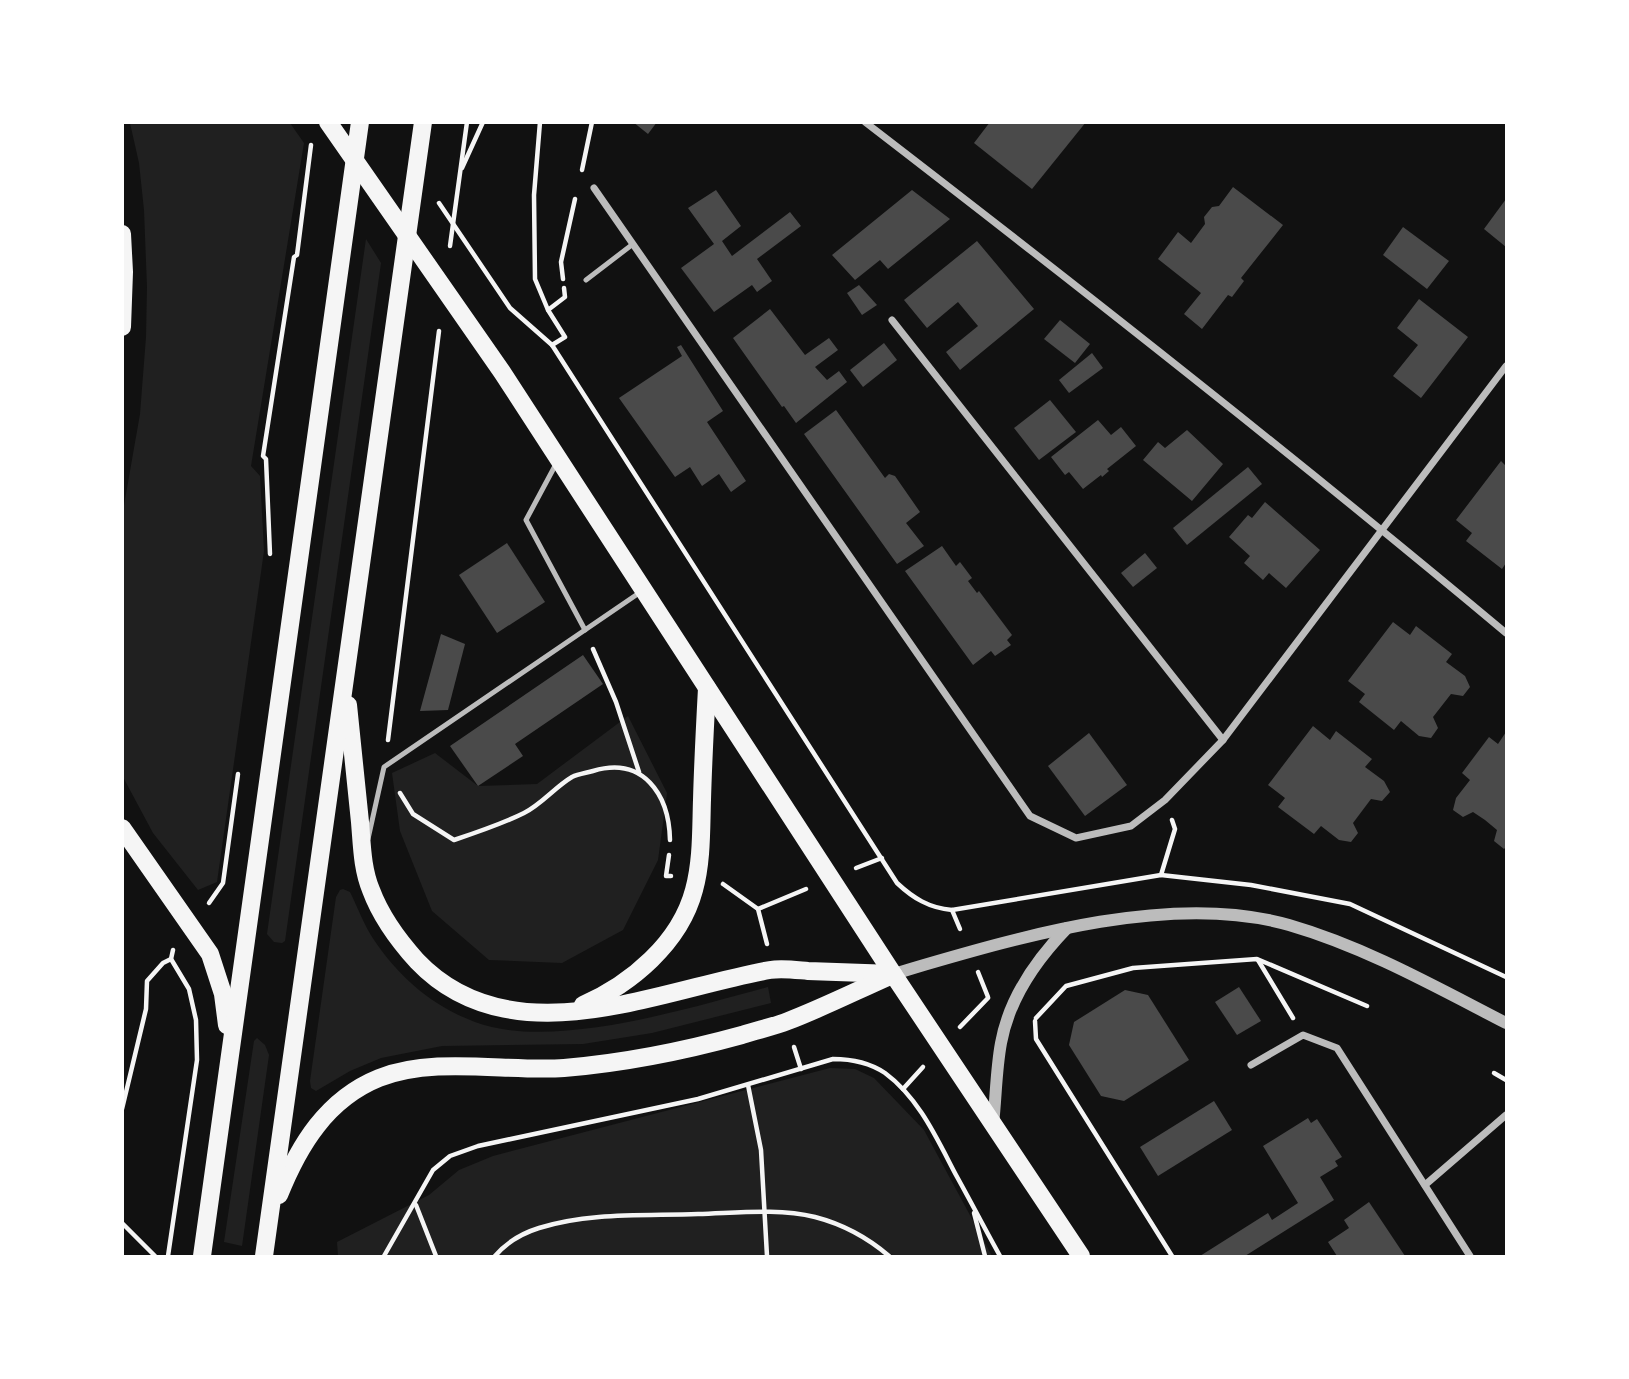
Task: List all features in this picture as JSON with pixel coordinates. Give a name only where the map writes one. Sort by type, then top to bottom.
[{"type":"main road","points":[[328,122],[502,372],[893,974],[1081,1256]]},
{"type":"main road","points":[[203,1251],[360,122]]},
{"type":"main road","points":[[264,1256],[423,122]]},
{"type":"main road","points":[[122,234],[122,327]]},
{"type":"main road","points":[[345,677],[363,863],[370,889],[385,919],[404,946],[445,986],[473,1000],[500,1009],[553,1012],[594,1010],[639,1002],[774,970],[893,974]]},
{"type":"main road","points":[[553,1012],[579,1006],[621,984],[659,951],[685,915],[696,879],[707,688]]},
{"type":"main road","points":[[122,828],[210,954],[227,1021],[229,1063]]},
{"type":"main road","points":[[268,1222],[289,1169],[321,1119],[337,1102],[381,1077],[410,1070],[562,1068],[648,1057],[787,1022],[893,974]]},
{"type":"street","points":[[865,122],[1382,529],[1507,633]]},
{"type":"street","points":[[594,188],[1030,816],[1076,838],[1130,826],[1165,800],[1223,740],[1507,366]]},
{"type":"street","points":[[892,320],[1223,740]]},
{"type":"street","points":[[893,974],[1001,942],[1067,928],[1186,914],[1237,916],[1286,924],[1332,939],[1422,979],[1507,1023]]},
{"type":"street","points":[[993,1124],[1001,1044],[1012,1008],[1036,964],[1067,928]]},
{"type":"street","points":[[1251,1065],[1303,1035],[1337,1048],[1470,1256]]},
{"type":"street","points":[[1425,1185],[1507,1115]]},
{"type":"lane","points":[[586,280],[633,244]]},
{"type":"lane","points":[[559,460],[526,520],[585,630]]},
{"type":"lane","points":[[363,863],[384,767],[464,715],[643,590]]},
{"type":"path","points":[[448,257],[467,122]]},
{"type":"path","points":[[459,175],[483,122]]},
{"type":"path","points":[[540,122],[534,195],[535,279],[548,310],[565,337],[552,345]]},
{"type":"path","points":[[581,176],[592,122]]},
{"type":"path","points":[[268,567],[270,553],[266,459],[263,456],[294,257],[297,255],[313,136]]},
{"type":"path","points":[[548,310],[565,297],[561,262],[578,188]]},
{"type":"path","points":[[436,199],[510,308],[552,345],[897,883],[911,896],[940,909],[953,910],[1161,875],[1174,829],[1165,800]]},
{"type":"path","points":[[440,326],[384,767],[413,814],[454,840],[528,811],[574,776],[607,767],[639,772]]},
{"type":"path","points":[[585,630],[616,702],[639,772],[658,792],[670,819],[671,849],[666,876]]},
{"type":"path","points":[[168,1256],[197,1060],[196,1020],[189,989],[171,959],[174,939],[208,905],[223,883],[238,773]]},
{"type":"path","points":[[716,878],[758,909]]},
{"type":"path","points":[[122,1109],[146,1009],[148,981],[163,963],[171,959]]},
{"type":"path","points":[[1258,959],[1303,1035]]},
{"type":"path","points":[[1172,1256],[1036,1040],[1035,1020],[1066,986],[1133,968],[1258,959],[1367,1006]]},
{"type":"path","points":[[988,997],[1012,1008]]},
{"type":"path","points":[[384,1256],[433,1170],[450,1156],[462,1151],[698,1099],[833,1059],[860,1062],[884,1072],[903,1090],[929,1122],[1000,1256]]},
{"type":"path","points":[[1494,1073],[1507,1080]]},
{"type":"path","points":[[748,1085],[761,1150],[767,1256]]},
{"type":"path","points":[[415,1205],[436,1256]]},
{"type":"path","points":[[972,1205],[985,1256]]},
{"type":"path","points":[[495,1256],[517,1238],[538,1228],[568,1221],[601,1217],[766,1212],[814,1217],[871,1241],[889,1256]]},
{"type":"path","points":[[122,1223],[155,1256]]},
{"type":"shaded area","points":[[130,123],[290,123],[304,143],[251,466],[260,476],[264,551],[217,882],[198,890],[153,833],[123,777],[123,511],[140,414],[147,287],[144,210],[139,163]]},
{"type":"shaded area","points":[[366,239],[381,263],[285,941],[274,942],[267,934]]},
{"type":"shaded area","points":[[628,716],[667,793],[658,860],[623,930],[562,963],[489,960],[432,911],[400,831],[392,773],[435,753],[478,786],[537,784]]},
{"type":"shaded area","points":[[343,889],[350,892],[374,940],[394,966],[431,999],[475,1022],[506,1030],[542,1032],[581,1029],[661,1015],[768,987],[771,1003],[652,1033],[583,1044],[442,1046],[381,1058],[350,1071],[316,1091],[311,1088],[310,1081],[336,897]]},
{"type":"shaded area","points":[[257,1038],[265,1045],[269,1055],[242,1246],[224,1242],[254,1041]]},
{"type":"shaded area","points":[[830,1068],[855,1069],[874,1078],[924,1130],[992,1256],[338,1256],[337,1242],[429,1195],[459,1170],[493,1156]]},
{"type":"building","points":[[633,122],[657,122],[648,134]]},
{"type":"building","points":[[990,122],[1086,122],[1032,189],[974,143]]},
{"type":"building","points":[[1233,187],[1283,225],[1241,278],[1244,281],[1232,297],[1228,295],[1202,329],[1184,314],[1201,293],[1158,259],[1178,232],[1191,243],[1205,224],[1204,217],[1212,207],[1219,206]]},
{"type":"building","points":[[716,190],[741,226],[722,241],[732,256],[790,212],[801,226],[757,259],[772,281],[757,292],[752,285],[714,312],[681,268],[714,244],[688,208]]},
{"type":"building","points":[[912,190],[950,219],[888,269],[880,260],[855,280],[832,255]]},
{"type":"building","points":[[1506,199],[1506,247],[1484,229]]},
{"type":"building","points":[[1403,227],[1449,261],[1427,289],[1383,255]]},
{"type":"building","points":[[977,241],[1034,309],[960,370],[946,352],[978,326],[958,302],[927,328],[904,300]]},
{"type":"building","points":[[859,285],[877,305],[862,315],[847,293]]},
{"type":"building","points":[[1419,299],[1468,337],[1421,398],[1393,376],[1418,345],[1397,328]]},
{"type":"building","points":[[770,309],[805,355],[829,338],[838,350],[815,367],[827,380],[839,371],[847,382],[796,423],[733,338]]},
{"type":"building","points":[[1060,320],[1090,344],[1075,363],[1044,339]]},
{"type":"building","points":[[884,343],[897,360],[863,387],[850,370]]},
{"type":"building","points":[[681,345],[723,411],[707,422],[746,481],[731,492],[719,474],[702,486],[690,467],[675,477],[619,398],[682,356],[677,347]]},
{"type":"building","points":[[1092,353],[1103,368],[1069,393],[1059,380]]},
{"type":"building","points":[[1050,400],[1076,432],[1039,460],[1014,428]]},
{"type":"building","points":[[836,410],[885,478],[889,474],[895,476],[920,512],[906,523],[924,546],[897,564],[804,434]]},
{"type":"building","points":[[1098,420],[1111,435],[1121,427],[1136,446],[1107,469],[1109,471],[1102,477],[1101,475],[1083,489],[1069,472],[1065,475],[1051,457]]},
{"type":"building","points":[[1187,430],[1223,464],[1192,501],[1143,460],[1158,442],[1165,448]]},
{"type":"building","points":[[1501,461],[1506,466],[1506,563],[1502,569],[1466,541],[1472,533],[1456,520]]},
{"type":"building","points":[[1248,467],[1262,484],[1187,545],[1173,528]]},
{"type":"building","points":[[1265,502],[1320,550],[1286,588],[1269,573],[1263,580],[1244,563],[1250,556],[1229,537],[1248,515],[1252,518]]},
{"type":"building","points":[[507,543],[545,602],[497,633],[459,575]]},
{"type":"building","points":[[942,546],[956,566],[960,562],[972,578],[968,581],[977,593],[979,591],[1012,635],[1007,640],[1011,645],[995,656],[991,651],[973,665],[905,571]]},
{"type":"building","points":[[1145,553],[1157,568],[1133,587],[1121,573]]},
{"type":"building","points":[[1393,622],[1410,635],[1416,626],[1452,654],[1446,662],[1465,676],[1470,687],[1463,696],[1451,694],[1433,717],[1438,728],[1431,738],[1419,736],[1401,721],[1394,730],[1359,702],[1365,694],[1348,681]]},
{"type":"building","points":[[441,634],[465,644],[448,710],[420,711]]},
{"type":"building","points":[[583,655],[603,684],[515,744],[523,756],[478,786],[450,746]]},
{"type":"building","points":[[1313,726],[1330,740],[1336,731],[1372,759],[1365,767],[1384,781],[1390,792],[1382,801],[1371,799],[1353,823],[1358,833],[1351,842],[1339,840],[1321,826],[1314,834],[1278,807],[1285,798],[1268,785]]},
{"type":"building","points":[[1506,732],[1504,849],[1494,841],[1497,830],[1485,820],[1473,812],[1463,817],[1453,810],[1456,798],[1470,780],[1462,773],[1489,737],[1498,744]]},
{"type":"building","points":[[1089,733],[1127,785],[1085,816],[1048,766]]},
{"type":"building","points":[[1239,987],[1261,1021],[1237,1035],[1215,1002]]},
{"type":"building","points":[[1125,990],[1148,995],[1189,1060],[1124,1101],[1101,1096],[1069,1045],[1074,1022]]},
{"type":"building","points":[[1214,1101],[1232,1130],[1158,1176],[1140,1147]]},
{"type":"building","points":[[1308,1118],[1311,1123],[1317,1119],[1342,1157],[1335,1161],[1338,1166],[1320,1177],[1334,1200],[1245,1256],[1200,1256],[1268,1213],[1272,1220],[1298,1203],[1263,1146]]},
{"type":"building","points":[[1369,1202],[1405,1256],[1337,1256],[1328,1242],[1349,1228],[1344,1220]]}]
